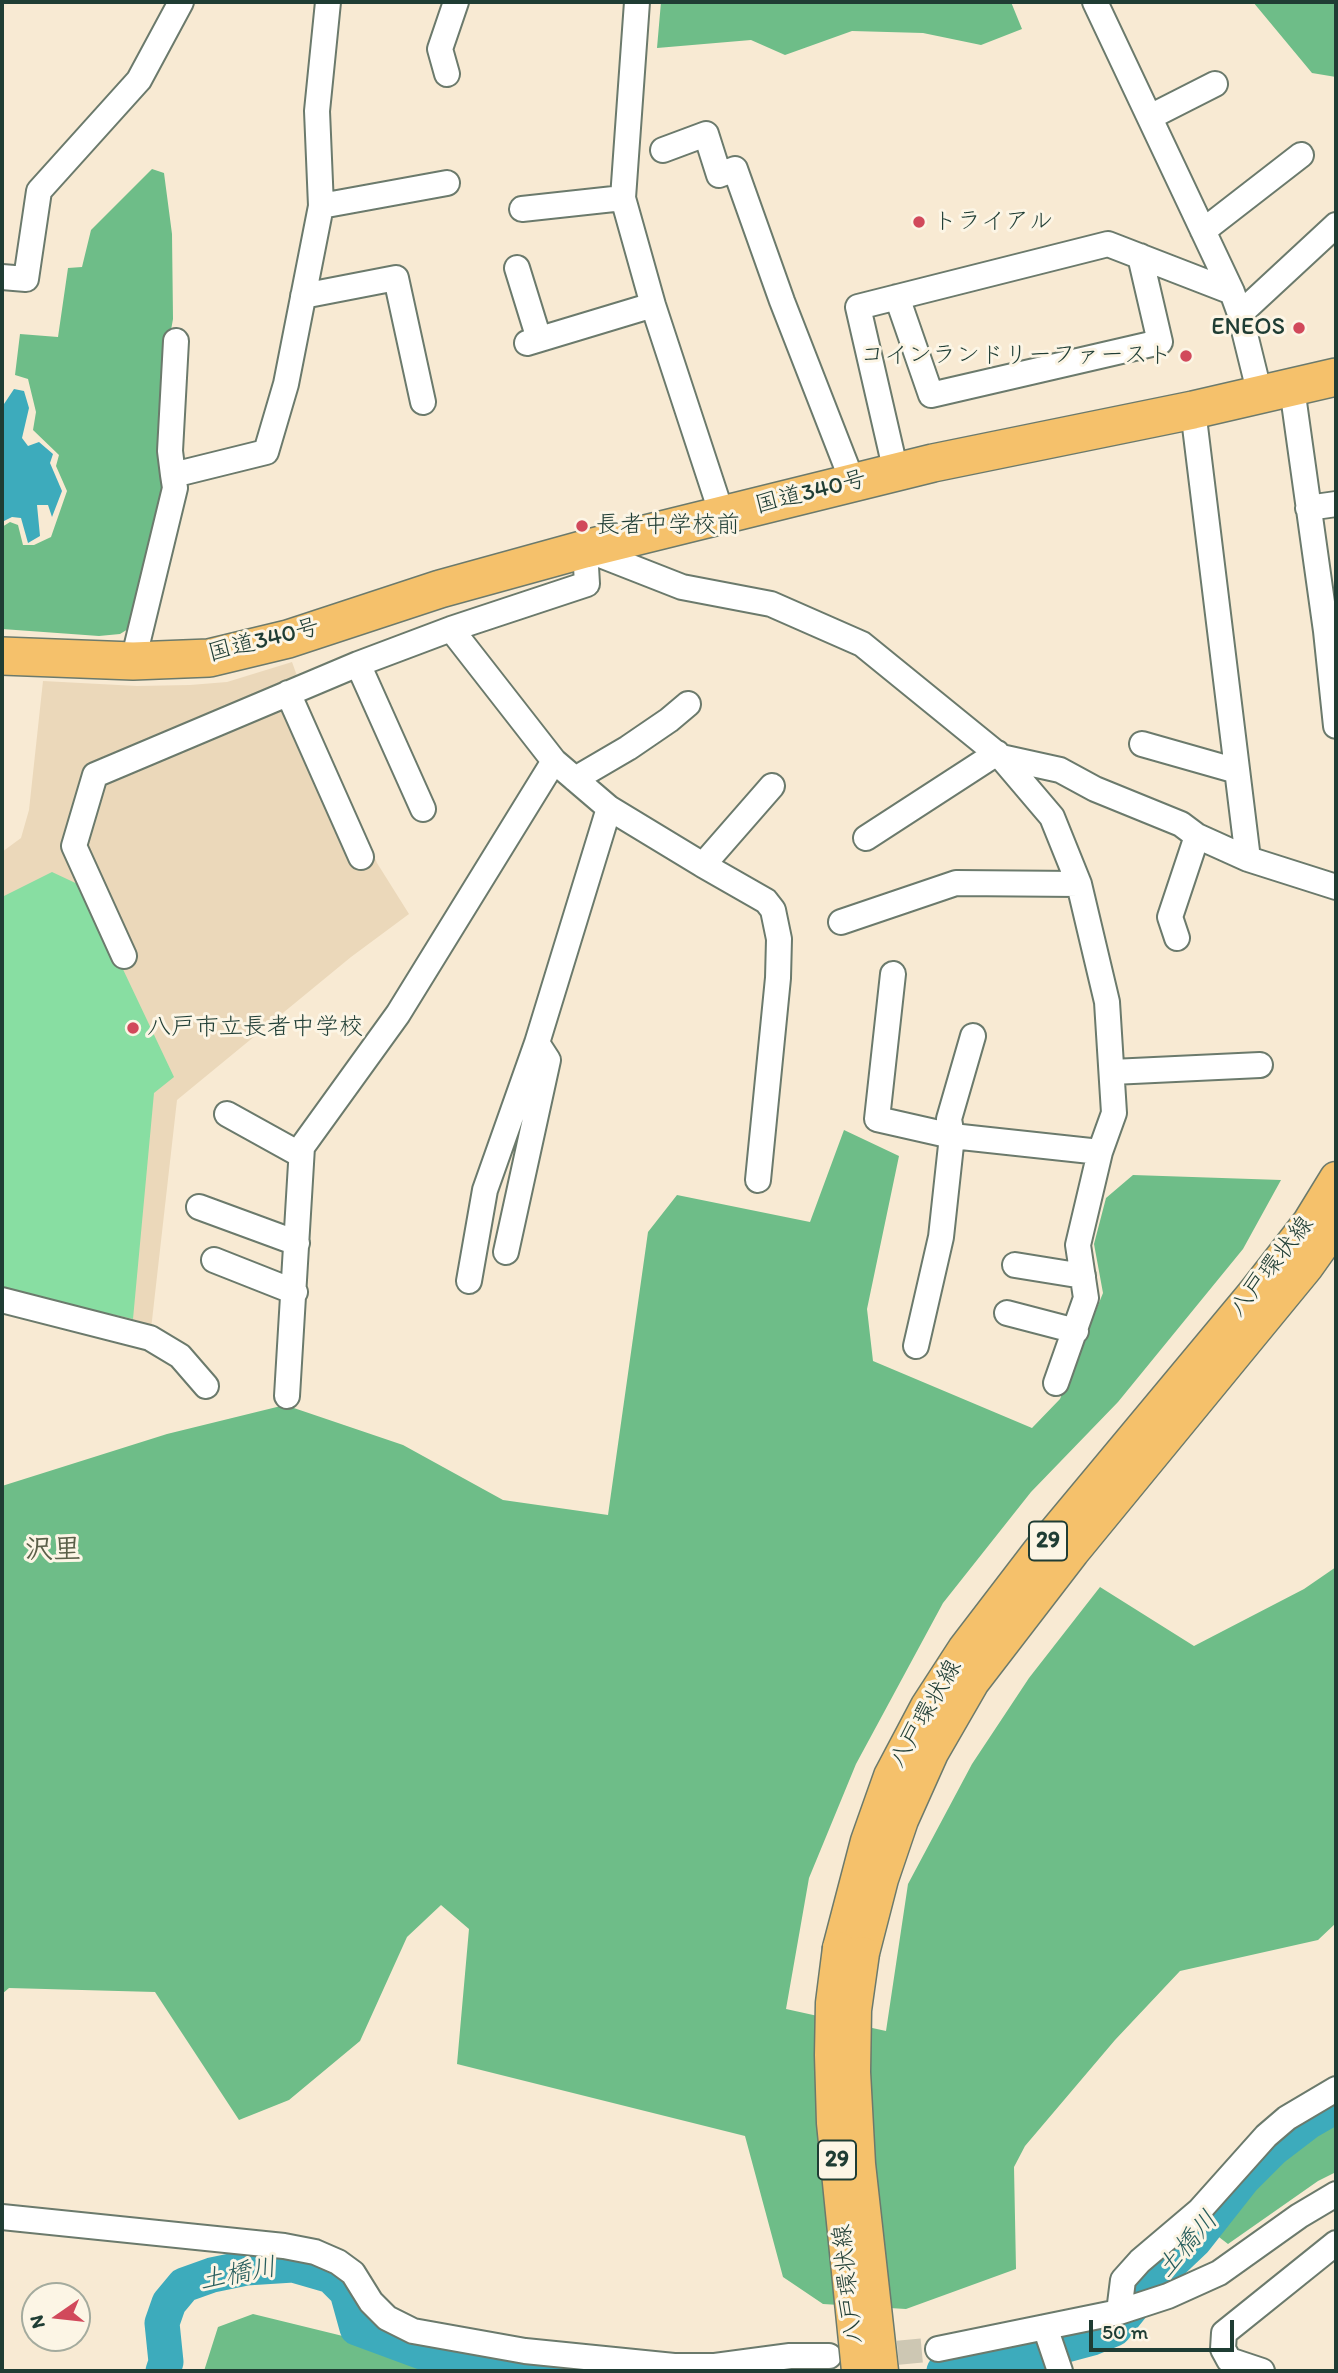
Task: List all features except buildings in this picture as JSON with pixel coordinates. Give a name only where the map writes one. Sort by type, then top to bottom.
[{"type":"highway","name":"国道340号","points":[[2,656],[133,661],[209,658],[288,639],[440,589],[585,549],[896,472],[1336,377]]},
{"type":"main road","name":"八戸環状線","points":[[882,2371],[859,2164],[853,2072],[855,2010],[851,1950],[867,1841],[890,1776],[927,1706],[964,1649],[1039,1551],[1253,1294],[1309,1222],[1336,1178]]},
{"type":"main road","name":"八戸環状線","points":[[858,2371],[833,2123],[832,2003],[851,1950],[882,1879],[902,1820],[932,1753],[973,1682],[1073,1552],[1290,1289],[1336,1226]]},
{"type":"street","points":[[2,278],[26,279],[39,191],[139,80],[181,2]]},
{"type":"street","points":[[173,475],[266,452],[286,384],[321,206],[317,111],[328,2]]},
{"type":"street","points":[[447,74],[440,49],[456,2]]},
{"type":"street","points":[[638,2],[623,198],[653,305],[722,515]]},
{"type":"street","points":[[1095,2],[1276,392],[1308,508],[1331,624],[1336,726]]},
{"type":"street","points":[[1150,117],[1215,84]]},
{"type":"street","points":[[663,150],[706,134],[719,175],[735,169],[782,301],[853,483]]},
{"type":"street","points":[[1203,231],[1301,155]]},
{"type":"street","points":[[321,206],[447,183]]},
{"type":"street","points":[[522,209],[623,198]]},
{"type":"street","points":[[1236,303],[1336,225]]},
{"type":"street","points":[[896,472],[858,307],[1108,244],[1140,256],[1236,303]]},
{"type":"street","points":[[897,297],[931,396],[1160,342],[1140,256]]},
{"type":"street","points":[[517,268],[533,341],[653,305]]},
{"type":"street","points":[[303,296],[396,278],[423,402]]},
{"type":"street","points":[[133,661],[175,488],[170,451],[176,341]]},
{"type":"street","points":[[1193,410],[1248,859]]},
{"type":"street","points":[[1308,508],[1336,503]]},
{"type":"street","points":[[124,956],[74,846],[95,775],[358,664],[450,629],[587,584],[585,549],[682,587],[771,604],[862,644],[999,755],[1052,817],[1079,884],[1107,1002],[1114,1113],[1100,1152],[1078,1245],[1086,1298],[1056,1383]]},
{"type":"street","points":[[450,629],[554,761],[609,808],[765,901],[773,910],[779,939],[778,978],[758,1180]]},
{"type":"street","points":[[358,664],[423,809]]},
{"type":"street","points":[[294,690],[361,857]]},
{"type":"street","points":[[575,779],[628,748],[688,704]]},
{"type":"street","points":[[1142,744],[1237,771]]},
{"type":"street","points":[[866,838],[999,755],[1060,770],[1095,789],[1181,824],[1197,836],[1248,859],[1336,887]]},
{"type":"street","points":[[287,1396],[302,1147],[398,1014],[554,761]]},
{"type":"street","points":[[703,865],[772,786]]},
{"type":"street","points":[[469,1281],[485,1190],[537,1043],[609,808]]},
{"type":"street","points":[[1177,938],[1170,916],[1197,836]]},
{"type":"street","points":[[841,922],[956,883],[1079,884]]},
{"type":"street","points":[[893,974],[877,1119],[952,1136],[1100,1152]]},
{"type":"street","points":[[916,1346],[941,1237],[952,1136],[949,1119],[973,1036]]},
{"type":"street","points":[[506,1252],[548,1060],[537,1043]]},
{"type":"street","points":[[1112,1072],[1260,1065]]},
{"type":"street","points":[[228,1114],[301,1155]]},
{"type":"street","points":[[199,1208],[297,1242]]},
{"type":"street","points":[[214,1259],[295,1292]]},
{"type":"street","points":[[1016,1265],[1083,1276]]},
{"type":"street","points":[[2,1300],[150,1338],[180,1356],[206,1385]]},
{"type":"street","points":[[1007,1313],[1076,1331]]},
{"type":"street","points":[[1119,2312],[1124,2280],[1140,2261],[1199,2211],[1266,2136],[1287,2118],[1336,2089]]},
{"type":"street","points":[[938,2349],[1119,2312],[1168,2296],[1219,2273],[1298,2216],[1336,2194]]},
{"type":"street","points":[[2,2217],[284,2246],[315,2252],[338,2262],[353,2273],[371,2302],[387,2318],[413,2331],[525,2351],[674,2366],[715,2366],[790,2356],[829,2356]]},
{"type":"street","points":[[1262,2371],[1229,2360],[1223,2349],[1224,2333],[1336,2244]]},
{"type":"street","points":[[1045,2327],[1060,2371]]},
{"type":"shaded area","name":"八戸市立長者中学校","points":[[292,662],[377,863],[409,914],[351,957],[177,1100],[150,1338],[2,1300],[2,852],[21,838],[29,810],[43,681],[137,686],[190,685],[227,682]]},
{"type":"green space","points":[[661,2],[1011,2],[1022,29],[981,45],[923,33],[852,31],[785,55],[751,40],[657,48]]},
{"type":"green space","points":[[1253,2],[1336,2],[1336,77],[1312,73]]},
{"type":"green space","points":[[152,169],[164,173],[172,234],[173,319],[168,347],[166,492],[133,626],[120,634],[99,636],[2,629],[2,527],[10,522],[18,525],[23,545],[34,545],[51,537],[67,491],[56,466],[59,455],[33,430],[36,412],[28,379],[15,375],[20,334],[58,337],[68,268],[82,267],[91,230]]},
{"type":"green space","points":[[52,872],[84,887],[174,1077],[154,1093],[133,1319],[2,1290],[2,897]]},
{"type":"green space","points":[[844,1130],[899,1156],[867,1309],[873,1361],[1032,1428],[1060,1399],[1103,1293],[1094,1244],[1106,1198],[1133,1175],[1281,1180],[1243,1249],[1118,1402],[1031,1492],[943,1603],[856,1764],[809,1878],[786,2009],[886,2031],[908,1884],[972,1764],[1029,1678],[1100,1587],[1194,1646],[1304,1589],[1336,1567],[1336,1923],[1318,1940],[1180,1971],[1115,2040],[1025,2146],[1014,2167],[1016,2269],[906,2309],[823,2304],[783,2277],[745,2136],[457,2064],[469,1929],[441,1905],[407,1937],[360,2041],[289,2100],[239,2120],[155,1992],[9,1988],[2,1994],[2,1486],[167,1434],[285,1405],[403,1445],[503,1500],[608,1515],[648,1232],[677,1195],[810,1222]]},
{"type":"green space","points":[[1336,2113],[1336,2172],[1318,2181],[1228,2244],[1215,2234],[1216,2224],[1273,2156]]},
{"type":"green space","points":[[253,2314],[400,2350],[426,2361],[469,2371],[204,2371],[218,2327]]},
{"type":"water","points":[[14,389],[24,391],[29,408],[22,438],[28,446],[39,442],[53,454],[50,463],[62,491],[52,517],[48,505],[37,505],[40,536],[28,543],[21,518],[12,517],[2,522],[2,407]]},
{"type":"waterway","name":"土橋川","points":[[944,2371],[992,2365],[1092,2338],[1114,2329],[1155,2278],[1195,2240],[1243,2179],[1274,2148],[1308,2122],[1336,2106]]},
{"type":"waterway","name":"土橋川","points":[[163,2371],[166,2362],[162,2323],[169,2303],[184,2285],[212,2275],[246,2268],[293,2265],[331,2276],[347,2292],[357,2328],[422,2352],[554,2371]]},
{"type":"tunnel","points":[[862,2356],[938,2349]]},
{"type":"place","name":"トライアル","points":[[919,222]]},
{"type":"place","name":"ENEOS","points":[[1299,328]]},
{"type":"place","name":"コインランドリーファースト","points":[[1186,356]]},
{"type":"place","name":"長者中学校前","points":[[582,526]]},
{"type":"place","name":"八戸市立長者中学校","points":[[133,1028]]},
{"type":"district","name":"沢里","points":[[53,1551]]}]
